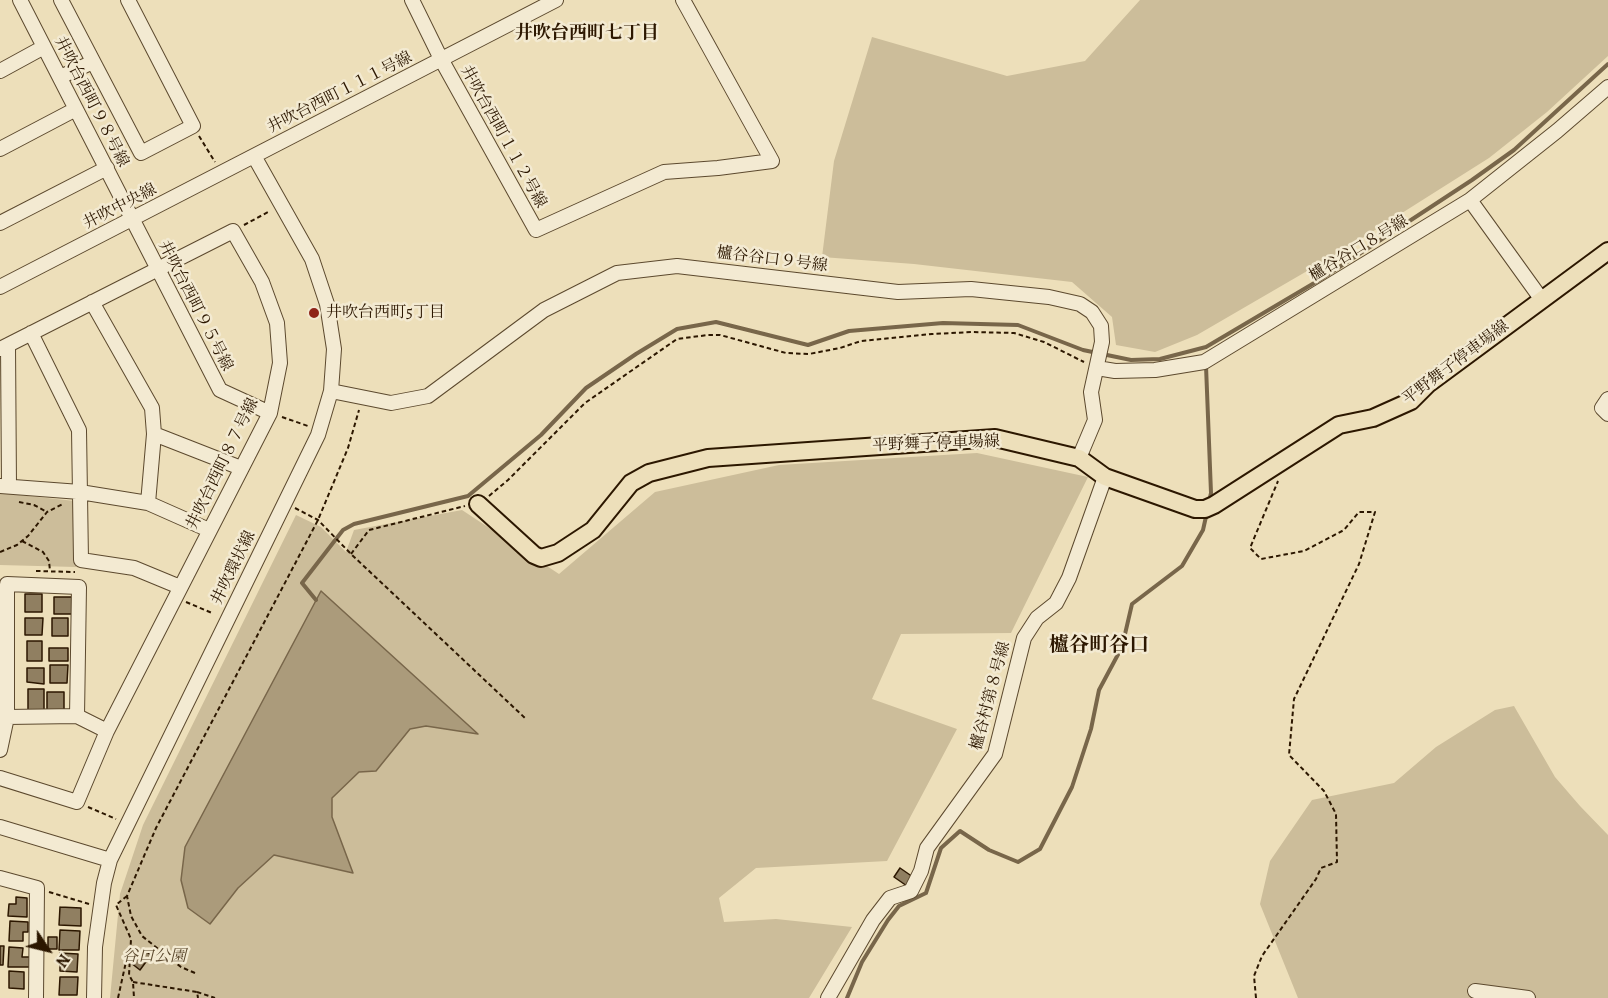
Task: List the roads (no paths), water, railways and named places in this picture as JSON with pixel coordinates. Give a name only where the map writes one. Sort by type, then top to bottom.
[{"type":"main road","name":"平野舞子停車場線","points":[[478,504],[534,555],[541,558],[558,553],[593,530],[631,483],[649,473],[708,458],[995,438],[1079,458],[1105,477],[1195,509],[1209,507],[1339,425],[1372,418],[1411,401],[1428,384],[1608,251]]},
{"type":"street","name":"井吹台西町９８号線","points":[[21,0],[132,220]]},
{"type":"street","points":[[61,0],[141,153],[193,126],[128,0]]},
{"type":"street","points":[[412,0],[441,59]]},
{"type":"street","name":"井吹台西町１１１号線","points":[[254,156],[556,0]]},
{"type":"street","name":"井吹台西町１１２号線","points":[[441,59],[536,230],[664,172],[772,161],[683,0]]},
{"type":"street","points":[[0,71],[44,47]]},
{"type":"street","points":[[60,77],[93,62]]},
{"type":"street","name":"櫨谷谷口８号線","points":[[1099,357],[1115,371],[1155,370],[1204,362],[1470,200],[1608,87]]},
{"type":"street","points":[[0,149],[76,109]]},
{"type":"street","name":"井吹中央線","points":[[0,287],[254,156]]},
{"type":"street","name":"井吹環状線","points":[[94,998],[95,947],[110,860],[319,430],[331,391],[334,349],[327,304],[312,259],[254,156]]},
{"type":"street","points":[[0,223],[107,168]]},
{"type":"street","points":[[1470,200],[1542,300]]},
{"type":"street","name":"井吹台西町９５号線","points":[[132,220],[220,390],[270,413]]},
{"type":"street","name":"井吹台西町８７号線","points":[[0,778],[78,802],[107,731],[270,413],[280,363],[277,323],[262,282],[233,231],[158,269]]},
{"type":"street","name":"櫨谷谷口９号線","points":[[331,391],[391,403],[428,396],[544,310],[617,273],[677,266],[898,292],[971,290],[1049,297],[1080,304],[1092,312],[1101,326],[1099,357],[1091,392],[1095,420],[1079,458]]},
{"type":"street","points":[[158,269],[4,347],[4,486],[80,492],[148,503],[209,530]]},
{"type":"street","points":[[92,302],[152,408],[154,434],[148,503]]},
{"type":"street","points":[[31,333],[79,430],[81,560],[134,568],[177,593]]},
{"type":"street","points":[[154,434],[241,468]]},
{"type":"street","name":"櫨谷村第８号線","points":[[828,998],[873,920],[890,898],[911,891],[921,871],[927,848],[995,754],[1024,638],[1037,618],[1056,603],[1069,578],[1105,477]]},
{"type":"street","points":[[0,750],[7,717],[3,584],[79,587],[77,716]]},
{"type":"street","points":[[7,717],[77,716],[107,731]]},
{"type":"street","points":[[0,827],[110,860]]},
{"type":"street","points":[[0,878],[37,888],[36,998]]},
{"type":"street","points":[[1475,991],[1528,998]]},
{"type":"waterway","points":[[316,600],[302,583],[343,530],[354,524],[468,496],[541,435],[586,388],[677,329],[716,322],[808,345],[849,331],[943,323],[1018,325],[1083,350],[1131,360],[1160,359],[1206,347],[1321,279],[1472,180],[1514,150],[1608,64]]},
{"type":"waterway","points":[[1206,366],[1211,493],[1209,502]]},
{"type":"waterway","points":[[847,998],[862,962],[888,920],[899,906],[926,893],[941,848],[960,831],[989,850],[1018,862],[1040,849],[1072,787],[1091,729],[1099,690],[1122,647],[1132,604],[1182,566],[1203,530],[1207,512]]},
{"type":"place","name":"井吹台西町5丁目","points":[[314,313]]},
{"type":"district","name":"井吹台西町七丁目","points":[[587,34]]},
{"type":"district","name":"櫨谷町谷口","points":[[1099,646]]},
{"type":"park label","name":"谷口公園","points":[[154,957]]}]
